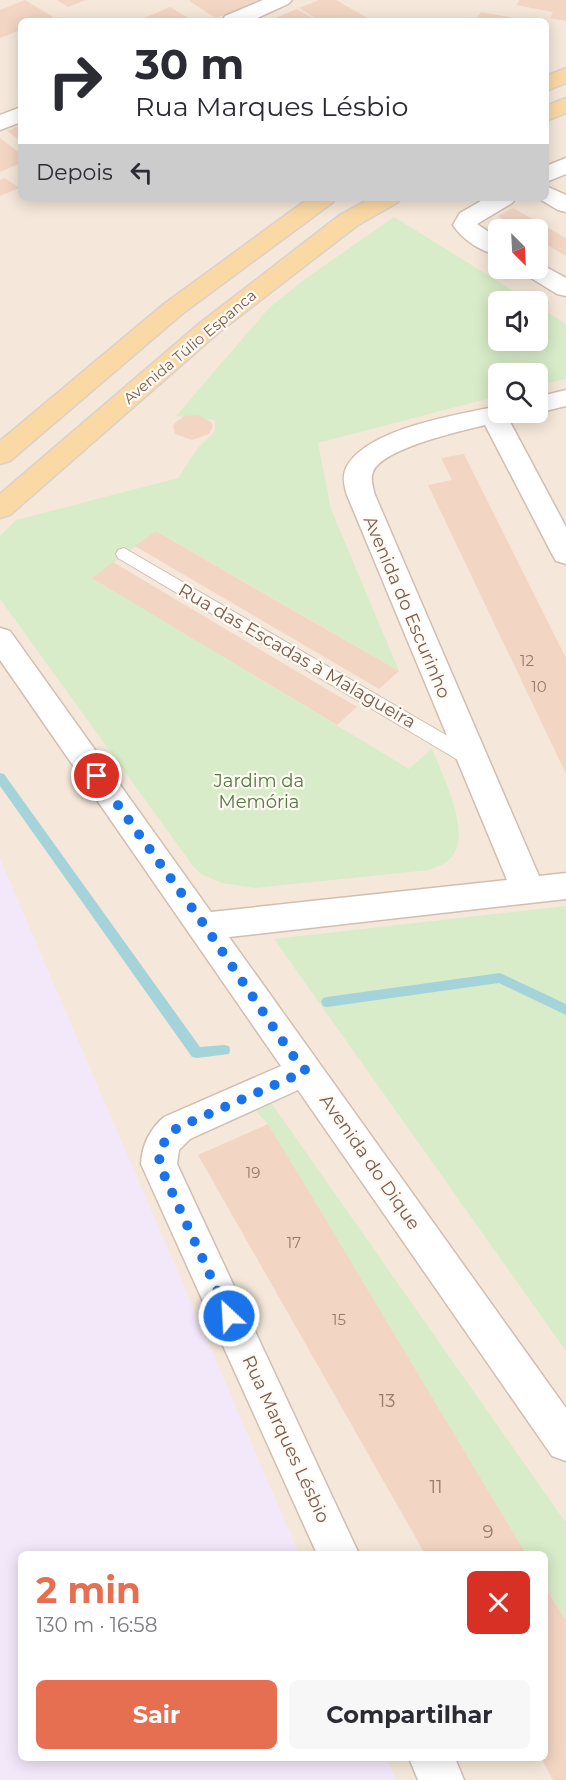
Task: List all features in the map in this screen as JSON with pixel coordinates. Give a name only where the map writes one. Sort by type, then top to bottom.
[{"type":"main road","points":[[549,83],[566,75]]},
{"type":"main road","points":[[549,113],[566,105]]},
{"type":"main road","name":"Avenida Túlio Espanca","points":[[0,455],[173,309],[320,201]]},
{"type":"main road","name":"Avenida Túlio Espanca","points":[[0,508],[209,328],[349,220],[384,201]]},
{"type":"street","points":[[240,18],[281,0]]},
{"type":"street","points":[[0,123],[18,115]]},
{"type":"street","points":[[549,174],[566,165]]},
{"type":"street","points":[[549,195],[566,205]]},
{"type":"street","points":[[488,242],[472,233],[465,225],[468,218],[499,201]]},
{"type":"street","points":[[548,278],[566,289]]},
{"type":"street","points":[[548,402],[566,398]]},
{"type":"street","name":"Avenida do Escurinho","points":[[488,417],[396,441],[367,460],[361,467],[357,481],[470,758],[528,890]]},
{"type":"street","points":[[504,423],[566,554]]},
{"type":"street","name":"Avenida do Dique","points":[[2,644],[205,926],[290,1052],[306,1071],[566,1442]]},
{"type":"street","points":[[205,926],[566,886]]},
{"type":"street","name":"Rua Marques Lésbio","points":[[306,1071],[177,1128],[165,1139],[160,1151],[159,1164],[337,1551]]},
{"type":"street","points":[[433,1761],[442,1780]]},
{"type":"lane","name":"Rua das Escadas à Malagueira","points":[[124,554],[470,758]]},
{"type":"shaded area","points":[[0,0],[566,0],[566,1780],[0,1780]]},
{"type":"shaded area","points":[[0,859],[298,1551],[18,1551],[18,1761],[387,1761],[396,1780],[0,1780]]},
{"type":"green space","name":"Jardim da Memória","points":[[394,217],[488,275],[488,279],[494,279],[514,291],[488,291],[488,351],[548,351],[548,313],[566,324],[566,379],[548,383],[548,363],[488,363],[488,399],[318,443],[331,509],[399,671],[156,531],[93,578],[409,769],[432,748],[454,805],[457,820],[459,835],[457,848],[448,861],[429,870],[255,888],[222,883],[201,874],[193,866],[0,599],[0,536],[16,520],[178,478],[197,449],[215,431],[215,420],[176,416],[269,308],[305,279]]},
{"type":"green space","points":[[566,906],[566,1351],[274,939]]},
{"type":"green space","points":[[270,1101],[566,1523],[566,1621],[548,1590],[548,1551],[524,1551],[268,1124],[254,1109]]},
{"type":"building","points":[[25,0],[53,17],[18,18],[18,31],[0,38],[0,10]]},
{"type":"building","points":[[57,0],[86,0],[68,7]]},
{"type":"building","points":[[260,0],[216,18],[189,1]]},
{"type":"building","points":[[319,0],[336,0],[367,18],[315,18],[299,8]]},
{"type":"building","points":[[520,0],[566,0],[566,21],[550,18],[553,12],[516,5]]},
{"type":"building","points":[[170,7],[188,18],[144,18]]},
{"type":"building","points":[[297,9],[313,18],[275,18]]},
{"type":"building","points":[[481,12],[514,18],[477,18]]},
{"type":"building","points":[[18,126],[18,139],[7,131]]},
{"type":"building","points":[[0,138],[18,152],[18,164],[0,172]]},
{"type":"building","points":[[5,178],[18,188],[0,196],[0,180]]},
{"type":"building","points":[[513,208],[532,219],[503,219],[498,216]]},
{"type":"building","points":[[548,228],[566,238],[566,256],[548,245]]},
{"type":"building","points":[[198,415],[211,422],[213,426],[209,434],[192,440],[175,434],[173,426],[176,422],[185,416]]},
{"type":"building","points":[[464,454],[566,658],[566,774],[428,485],[452,480],[441,458]]},
{"type":"building","points":[[156,531],[399,671],[379,689],[135,546]]},
{"type":"building","points":[[113,562],[357,707],[337,725],[92,578]]},
{"type":"building","points":[[268,1124],[524,1551],[423,1551],[198,1155]]},
{"type":"building","points":[[548,1592],[566,1621],[566,1780],[553,1780],[543,1761],[548,1761]]},
{"type":"waterway","points":[[0,777],[197,1053],[224,1050]]},
{"type":"waterway","points":[[327,1002],[500,978],[566,1010]]},
{"type":"route","points":[[97,776],[205,926],[290,1052],[306,1071],[177,1128],[165,1139],[160,1151],[159,1164],[229,1316]]}]
